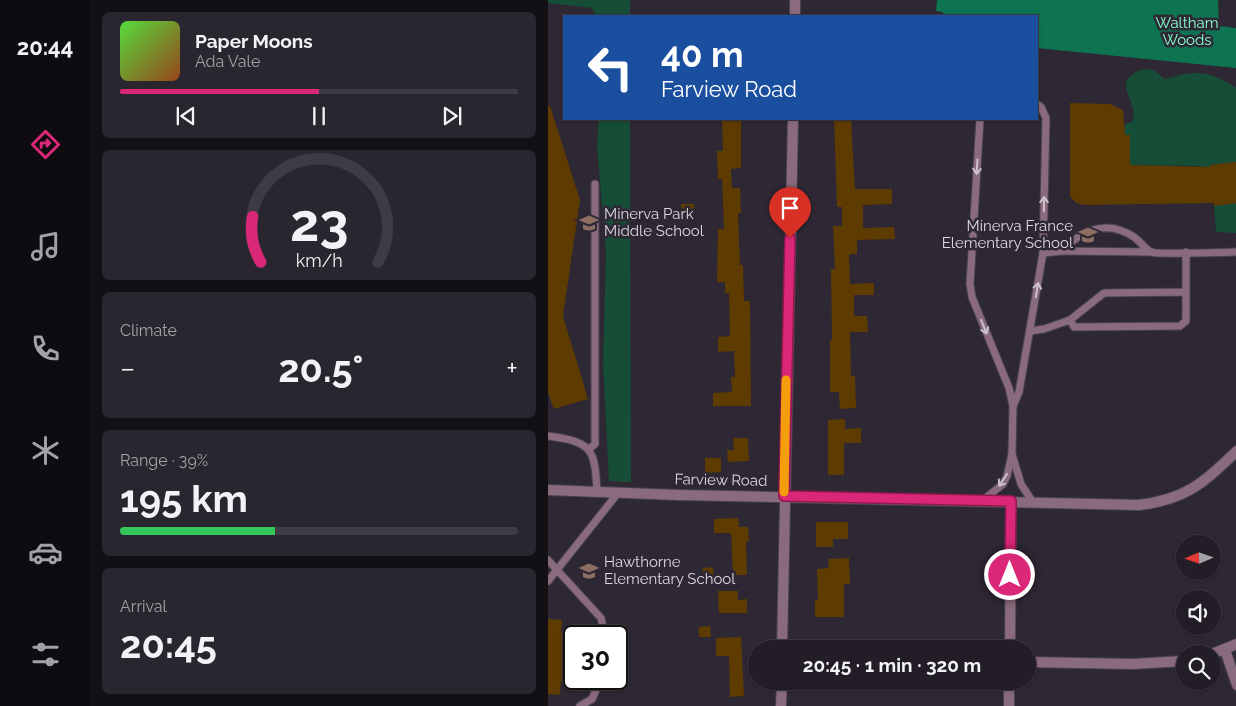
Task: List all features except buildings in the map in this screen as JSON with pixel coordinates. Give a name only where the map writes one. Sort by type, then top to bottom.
[{"type":"street","points":[[795,15],[796,0]]},
{"type":"street","points":[[782,640],[793,120]]},
{"type":"street","name":"Farview Road","points":[[548,490],[1139,505],[1178,498],[1193,489],[1236,452]]},
{"type":"street","points":[[1010,640],[1011,501]]},
{"type":"street","points":[[1221,651],[1236,644]]},
{"type":"street","points":[[1225,650],[1236,685]]},
{"type":"street","points":[[1036,662],[1132,664],[1176,661]]},
{"type":"street","points":[[781,706],[782,690]]},
{"type":"street","points":[[1009,706],[1010,690]]},
{"type":"lane","points":[[983,500],[1003,484],[1007,476],[1012,454],[1014,406],[1019,392],[1043,253],[1046,118],[1038,105]]},
{"type":"lane","points":[[980,120],[970,284],[972,297],[1009,388],[1014,406]]},
{"type":"lane","points":[[589,449],[595,444],[595,184]]},
{"type":"lane","points":[[1062,251],[1084,233],[1092,229],[1104,228],[1127,233],[1152,252]]},
{"type":"lane","points":[[1043,253],[1062,251],[1236,252]]},
{"type":"lane","points":[[1070,320],[1074,327],[1180,326],[1186,321],[1186,252]]},
{"type":"lane","points":[[1030,331],[1044,329],[1070,320],[1104,293],[1185,292]]},
{"type":"lane","points":[[548,436],[575,440],[589,449],[595,464],[597,492]]},
{"type":"lane","points":[[1012,454],[1022,484],[1032,501]]},
{"type":"lane","points":[[548,581],[618,493]]},
{"type":"lane","points":[[548,560],[601,618],[603,625]]},
{"type":"lane","points":[[548,570],[557,571]]},
{"type":"lane","points":[[580,706],[592,699],[596,690]]},
{"type":"green space","points":[[548,0],[630,0],[630,15],[596,15],[592,8],[548,3]]},
{"type":"green space","name":"Waltham Woods","points":[[937,0],[1218,0],[1219,26],[1236,28],[1236,68],[1038,48],[1038,15],[944,15],[943,12],[936,11]]},
{"type":"green space","points":[[1144,69],[1153,70],[1165,79],[1185,74],[1202,73],[1218,78],[1236,88],[1236,162],[1210,165],[1210,169],[1201,170],[1201,166],[1130,165],[1130,136],[1125,135],[1125,124],[1132,122],[1134,114],[1126,86],[1133,74]]},
{"type":"green space","points":[[599,120],[630,120],[631,482],[609,481],[603,363],[606,253],[597,146]]},
{"type":"green space","points":[[1236,203],[1236,233],[1216,232],[1214,206]]},
{"type":"slow traffic","points":[[784,492],[786,380]]},
{"type":"place","name":"Minerva Park Middle School","points":[[589,223]]},
{"type":"place","name":"Minerva France Elementary School","points":[[1088,235]]},
{"type":"place","name":"Hawthorne Elementary School","points":[[589,571]]},
{"type":"route","points":[[790,238],[784,496],[1011,501],[1010,575]]}]
